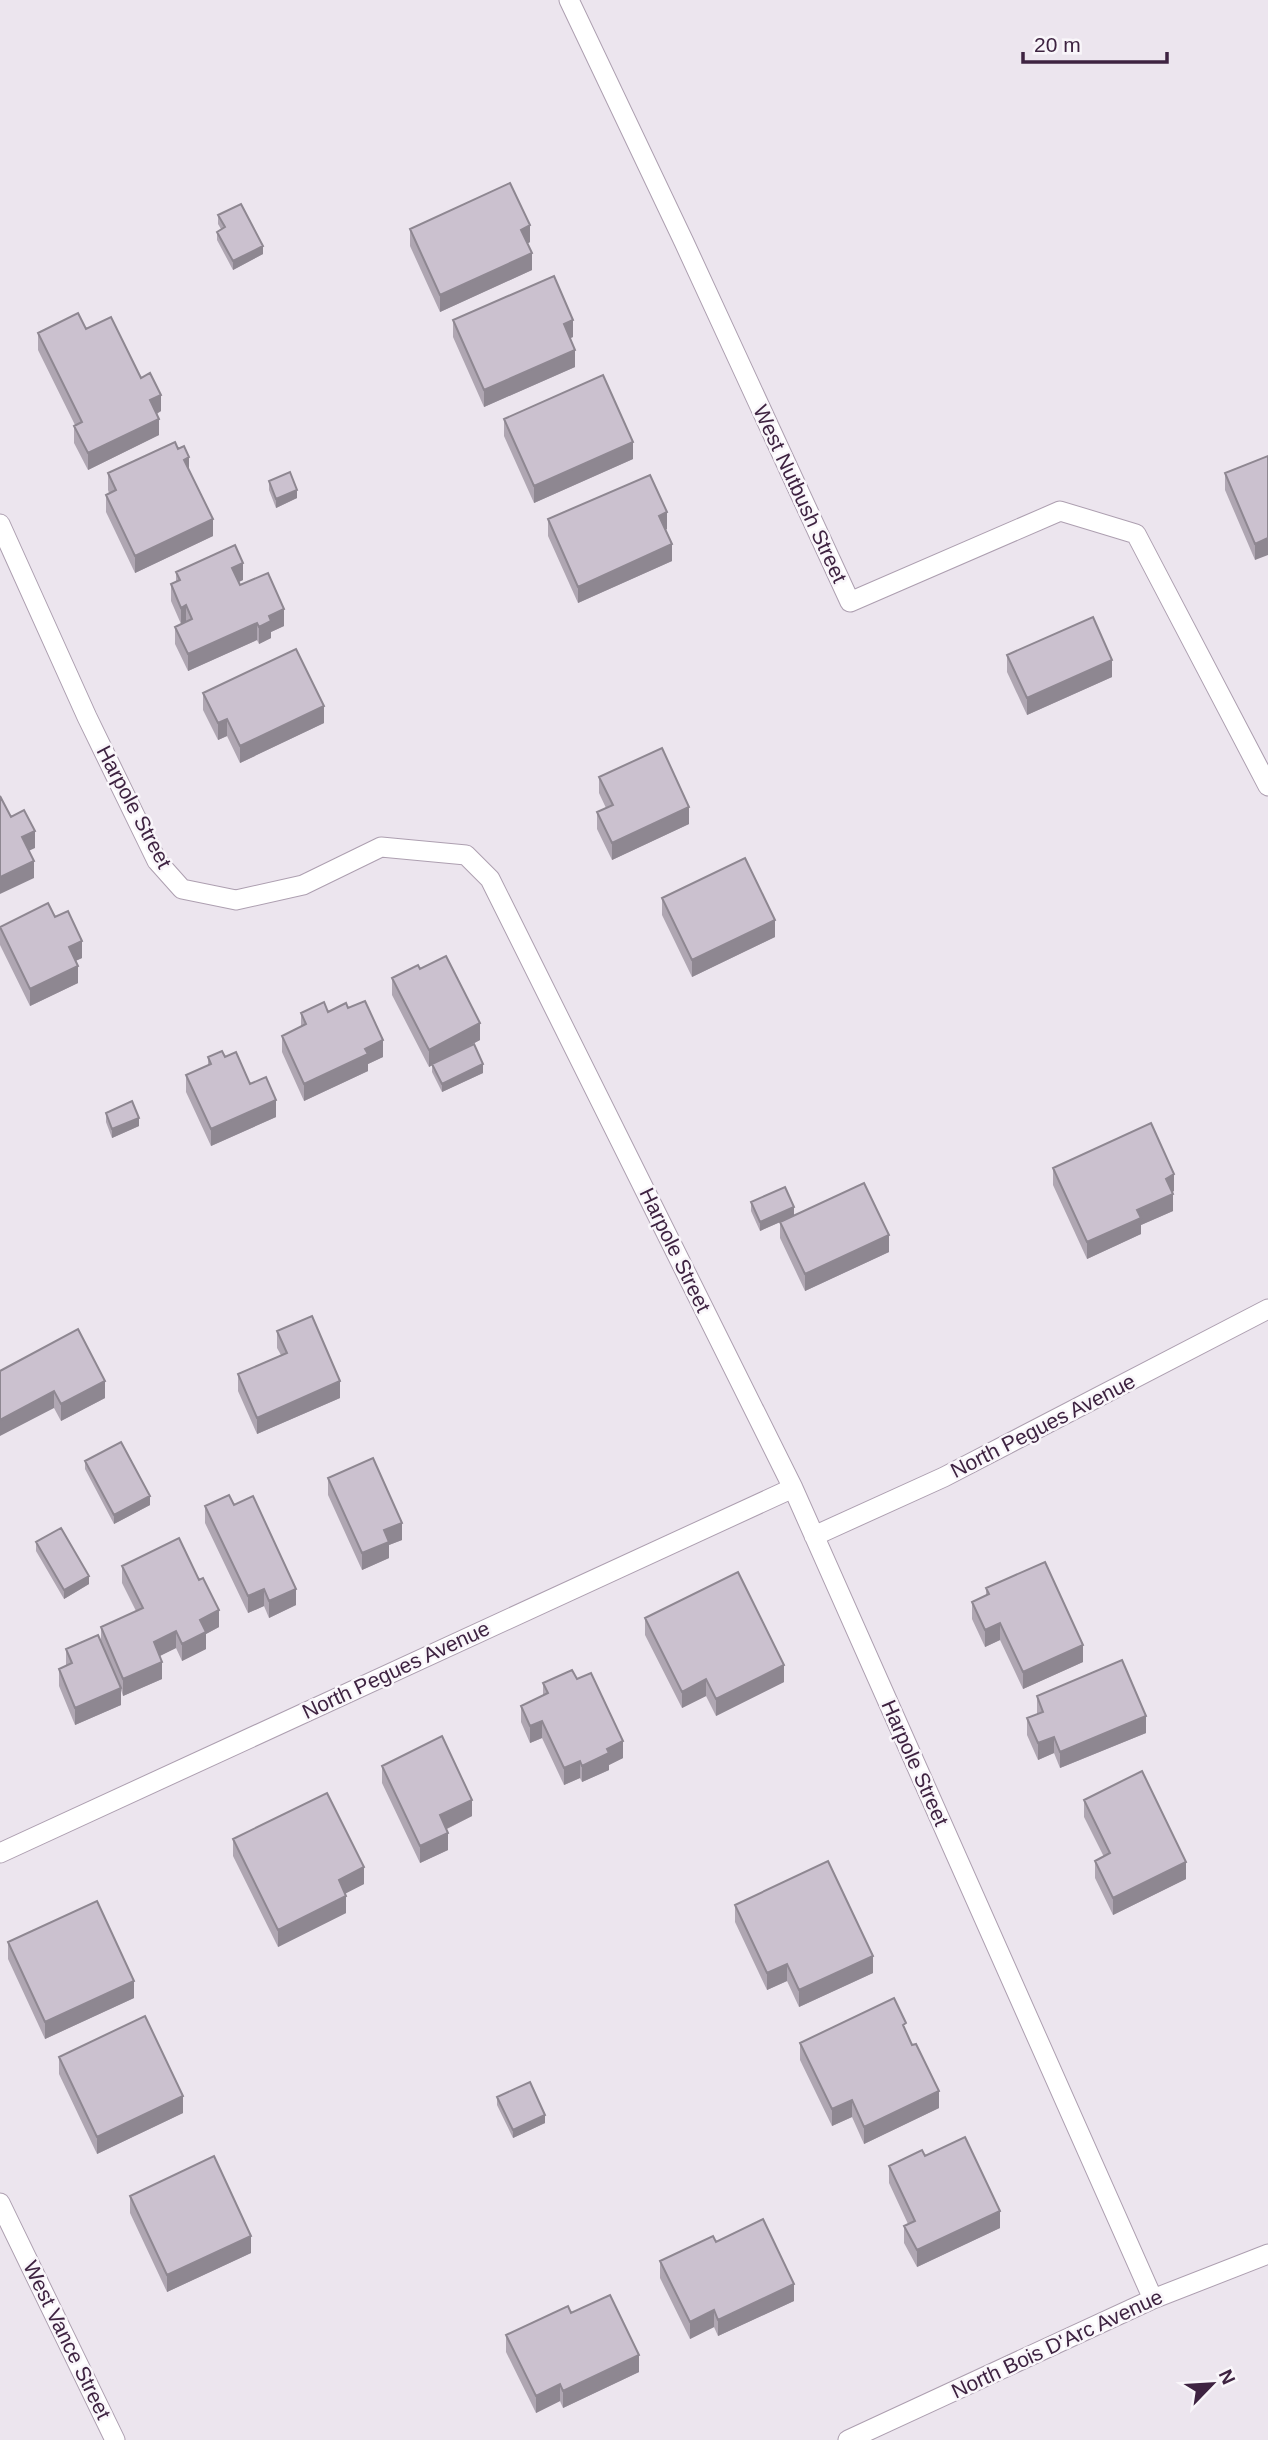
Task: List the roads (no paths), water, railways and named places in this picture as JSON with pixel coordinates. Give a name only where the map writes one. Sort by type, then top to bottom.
[{"type":"street","name":"West Nutbush Street","points":[[569,0],[850,602],[1060,511],[1136,534],[1268,786]]},
{"type":"street","name":"Harpole Street","points":[[0,524],[87,717],[158,861],[182,889],[236,900],[303,885],[381,847],[466,855],[490,879],[793,1488],[1153,2299]]},
{"type":"street","name":"North Pegues Avenue","points":[[814,1536],[944,1476],[1268,1309]]},
{"type":"street","name":"North Pegues Avenue","points":[[0,1853],[793,1488]]},
{"type":"street","name":"West Vance Street","points":[[0,2203],[116,2440]]},
{"type":"street","name":"North Bois D'Arc Avenue","points":[[848,2440],[1153,2299],[1268,2254]]}]
